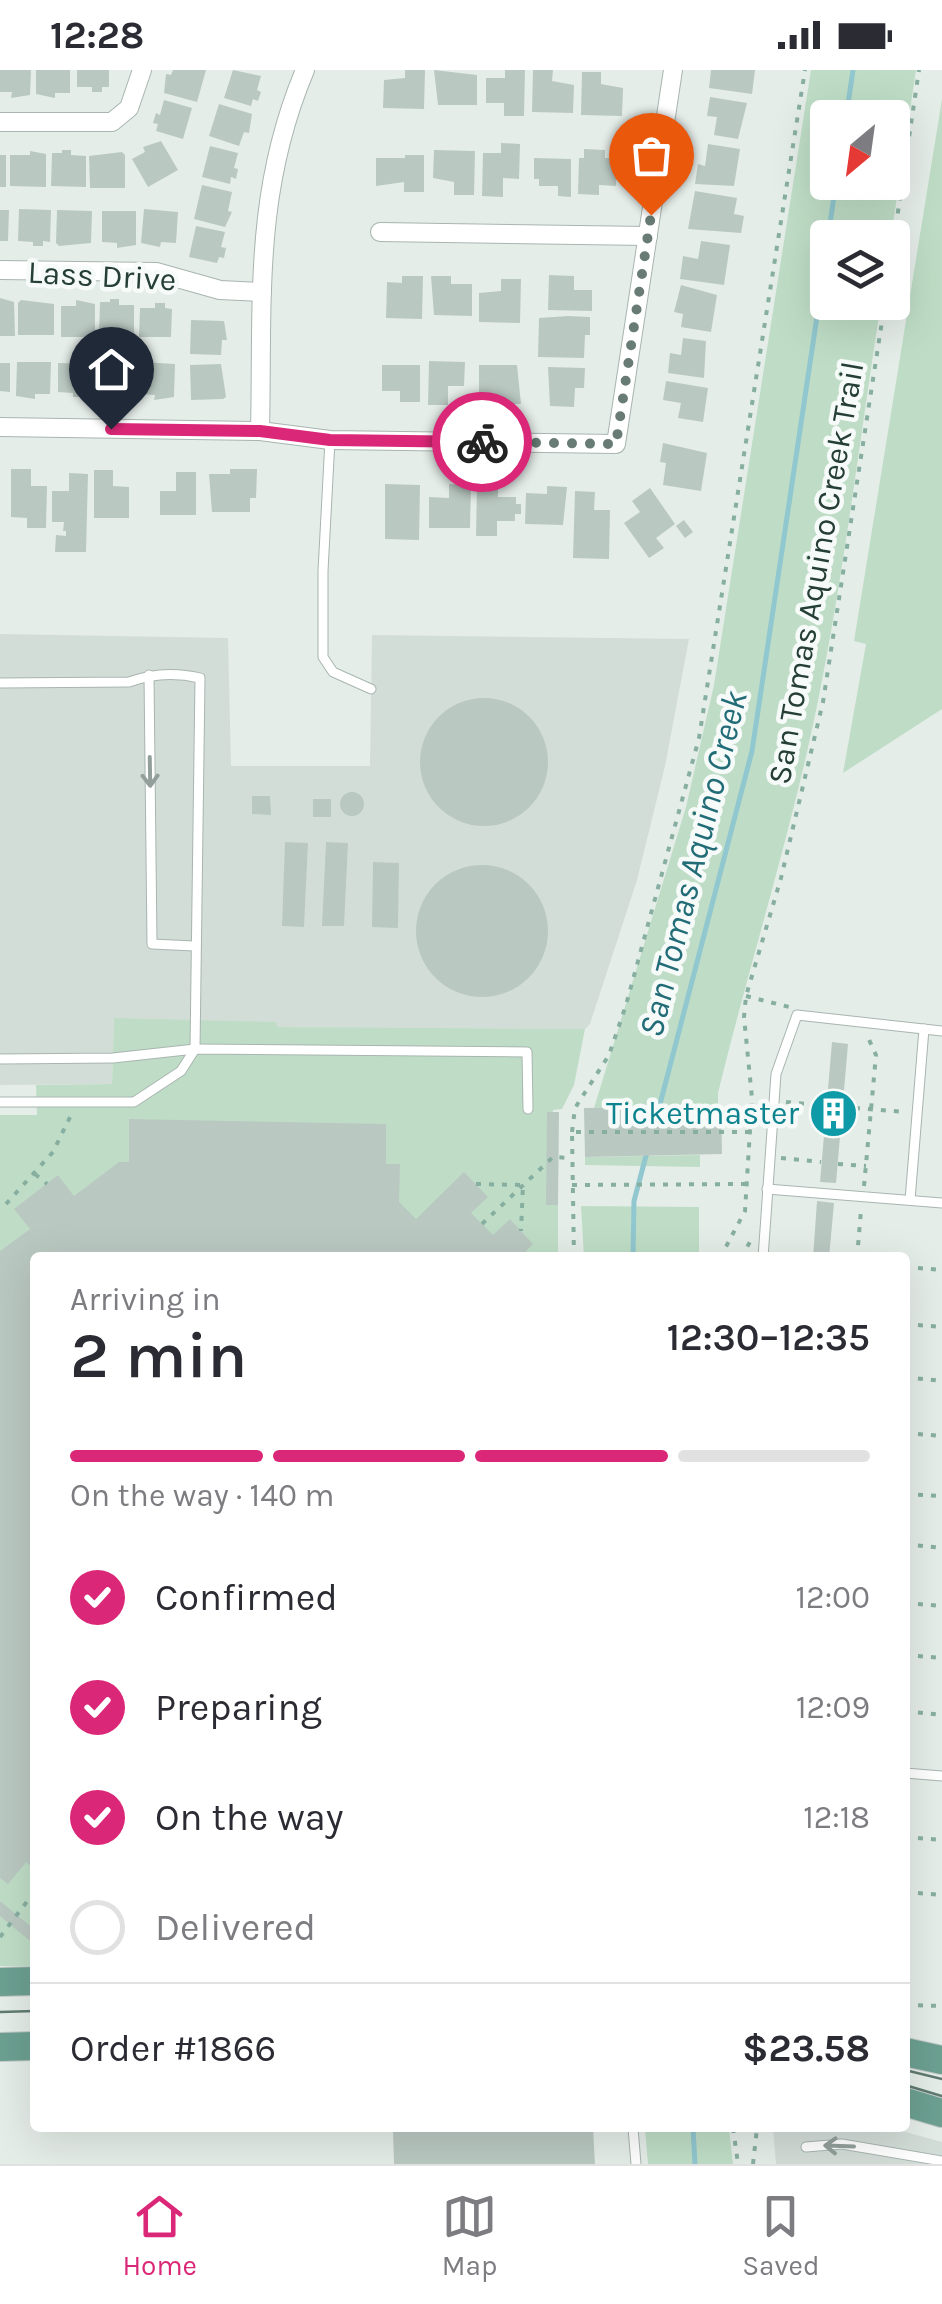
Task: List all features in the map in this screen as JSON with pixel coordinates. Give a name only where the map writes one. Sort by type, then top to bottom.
[{"type":"main road","points":[[0,1982],[30,1981]]},
{"type":"main road","points":[[0,2047],[30,2046]]},
{"type":"main road","points":[[910,2053],[942,2060]]},
{"type":"main road","points":[[910,2103],[942,2113]]},
{"type":"street","points":[[0,122],[112,122],[129,108],[142,70]]},
{"type":"street","points":[[260,431],[264,224],[288,114],[305,70]]},
{"type":"street","points":[[0,427],[260,431],[330,440],[616,444],[674,70]]},
{"type":"street","points":[[380,232],[648,236]]},
{"type":"street","name":"Lass Drive","points":[[0,270],[156,272],[220,290],[262,292]]},
{"type":"lane","points":[[330,440],[323,657],[333,672],[371,689]]},
{"type":"lane","points":[[0,683],[129,682],[149,675],[180,674],[200,678],[195,1049],[182,1070],[134,1102],[0,1102]]},
{"type":"lane","points":[[149,675],[152,944],[194,946]]},
{"type":"lane","points":[[763,1252],[776,1074],[797,1016],[942,1031]]},
{"type":"lane","points":[[910,1200],[924,1029]]},
{"type":"lane","points":[[0,1058],[113,1058],[195,1049],[527,1052],[528,1109]]},
{"type":"lane","points":[[767,1189],[942,1203]]},
{"type":"lane","points":[[910,1773],[942,1776]]},
{"type":"lane","points":[[633,2132],[636,2164]]},
{"type":"lane","points":[[806,2147],[842,2144],[942,2161]]},
{"type":"path","points":[[574,1252],[571,1158],[575,1108],[610,1054],[699,738],[805,70]]},
{"type":"path","points":[[897,220],[919,70]]},
{"type":"path","name":"San Tomas Aquino Creek Trail","points":[[723,1252],[743,1218],[747,1184],[752,1098],[744,1017],[746,996],[785,862],[823,702],[882,320]]},
{"type":"path","points":[[746,996],[786,1008],[800,1004]]},
{"type":"path","points":[[858,1252],[876,1055],[866,1034],[868,1023]]},
{"type":"path","points":[[842,1107],[906,1113],[907,1097]]},
{"type":"path","points":[[773,1101],[826,1106]]},
{"type":"path","points":[[6,1204],[63,1135],[74,1104]]},
{"type":"path","points":[[572,1132],[758,1132]]},
{"type":"path","points":[[482,1224],[553,1157],[571,1158]]},
{"type":"path","points":[[769,1157],[821,1162]]},
{"type":"path","points":[[838,1164],[866,1166]]},
{"type":"path","points":[[34,1172],[47,1184]]},
{"type":"path","points":[[476,1184],[523,1185]]},
{"type":"path","points":[[571,1186],[747,1184]]},
{"type":"path","points":[[521,1231],[523,1185]]},
{"type":"path","points":[[16,1192],[25,1200]]},
{"type":"path","points":[[910,1267],[942,1270]]},
{"type":"path","points":[[910,1324],[942,1327]]},
{"type":"path","points":[[910,1378],[942,1381]]},
{"type":"path","points":[[910,1433],[942,1436]]},
{"type":"path","points":[[910,1494],[942,1496]]},
{"type":"path","points":[[910,1545],[942,1548]]},
{"type":"path","points":[[910,1603],[942,1606]]},
{"type":"path","points":[[910,1655],[942,1658]]},
{"type":"path","points":[[910,1711],[942,1714]]},
{"type":"path","points":[[910,1837],[942,1840]]},
{"type":"path","points":[[910,1893],[942,1896]]},
{"type":"path","points":[[0,1937],[30,1898]]},
{"type":"path","points":[[910,2005],[942,2006]]},
{"type":"path","points":[[734,2132],[738,2164]]},
{"type":"path","points":[[754,2164],[756,2132]]},
{"type":"shaded area","points":[[0,634],[228,638],[231,766],[370,766],[372,635],[689,639],[665,766],[637,880],[590,1024],[585,1029],[344,1028],[114,1019],[112,1084],[0,1085]]},
{"type":"shaded area","points":[[773,2132],[906,2132],[942,2142],[942,2164],[776,2164]]},
{"type":"green space","points":[[811,70],[916,70],[910,110],[910,100],[810,100],[810,200],[897,200],[894,220],[810,220],[810,320],[878,320],[817,704],[718,1105],[594,1108],[686,807],[714,685]]},
{"type":"green space","points":[[942,99],[942,709],[843,773],[866,644],[854,641],[906,320],[910,320],[910,296]]},
{"type":"green space","points":[[114,1018],[276,1022],[277,1027],[585,1029],[574,1085],[562,1109],[553,1110],[552,1204],[558,1205],[558,1252],[30,1252],[30,1966],[0,1966],[0,1115],[37,1115],[36,1085],[112,1084]]},
{"type":"green space","points":[[700,1155],[700,1167],[585,1165],[585,1157]]},
{"type":"green space","points":[[581,1206],[699,1207],[699,1252],[584,1252]]},
{"type":"green space","points":[[645,2132],[729,2132],[733,2164],[648,2164]]},
{"type":"building","points":[[0,70],[31,70],[30,95],[11,98],[12,92],[0,92]]},
{"type":"building","points":[[36,70],[70,70],[70,93],[55,93],[55,98],[36,94]]},
{"type":"building","points":[[77,70],[109,70],[109,87],[92,92],[92,87],[77,87]]},
{"type":"building","points":[[173,70],[206,70],[197,102],[164,93],[166,74],[171,75]]},
{"type":"building","points":[[233,70],[261,76],[258,101],[253,99],[251,106],[224,98]]},
{"type":"building","points":[[405,70],[425,70],[424,109],[383,108],[384,80],[405,78]]},
{"type":"building","points":[[434,70],[477,75],[477,105],[438,105]]},
{"type":"building","points":[[505,70],[525,70],[524,116],[504,116],[504,103],[486,103],[486,78],[505,78]]},
{"type":"building","points":[[533,70],[553,70],[552,81],[574,85],[573,113],[532,112]]},
{"type":"building","points":[[711,70],[755,70],[752,94],[709,88]]},
{"type":"building","points":[[582,72],[601,72],[601,84],[623,88],[622,116],[581,115]]},
{"type":"building","points":[[710,97],[747,103],[738,139],[714,135],[717,117],[707,116]]},
{"type":"building","points":[[164,100],[192,108],[183,139],[156,131],[158,124],[153,123]]},
{"type":"building","points":[[219,104],[252,114],[249,133],[244,132],[239,146],[209,136]]},
{"type":"building","points":[[161,141],[178,170],[148,187],[132,159],[145,152],[143,147]]},
{"type":"building","points":[[501,143],[520,144],[519,179],[503,178],[503,197],[482,196],[483,153],[501,153]]},
{"type":"building","points":[[708,144],[740,149],[734,186],[695,184],[698,164],[705,166]]},
{"type":"building","points":[[210,146],[238,153],[236,179],[231,177],[230,184],[202,177]]},
{"type":"building","points":[[584,149],[605,150],[605,158],[617,158],[616,186],[599,185],[599,195],[578,194],[579,158],[584,158]]},
{"type":"building","points":[[62,150],[86,156],[86,187],[51,186],[52,153]]},
{"type":"building","points":[[434,150],[475,151],[474,195],[454,195],[454,182],[433,178]]},
{"type":"building","points":[[30,151],[46,154],[46,187],[10,186],[10,155],[30,155]]},
{"type":"building","points":[[122,152],[125,188],[90,188],[89,156]]},
{"type":"building","points":[[0,155],[6,155],[6,187],[0,187]]},
{"type":"building","points":[[424,155],[424,192],[404,192],[404,182],[376,186],[376,158]]},
{"type":"building","points":[[534,158],[571,159],[571,197],[558,196],[558,186],[539,186],[539,179],[534,179]]},
{"type":"building","points":[[202,185],[232,192],[228,211],[232,212],[225,227],[194,219]]},
{"type":"building","points":[[695,191],[737,198],[734,214],[744,216],[741,233],[688,229]]},
{"type":"building","points":[[19,209],[51,210],[50,242],[33,246],[33,242],[18,241]]},
{"type":"building","points":[[144,209],[178,212],[176,243],[161,242],[160,247],[141,243]]},
{"type":"building","points":[[0,210],[9,210],[8,241],[0,241]]},
{"type":"building","points":[[57,210],[92,211],[91,243],[59,246]]},
{"type":"building","points":[[102,211],[136,211],[136,245],[117,248],[117,243],[102,242]]},
{"type":"building","points":[[196,226],[225,232],[221,247],[226,248],[224,258],[219,257],[217,263],[189,257]]},
{"type":"building","points":[[701,241],[730,245],[724,285],[680,279],[683,256],[698,259]]},
{"type":"building","points":[[549,275],[574,276],[574,290],[592,290],[592,311],[548,310]]},
{"type":"building","points":[[402,276],[423,276],[422,319],[386,318],[387,282],[402,283]]},
{"type":"building","points":[[431,276],[451,276],[451,284],[472,284],[472,316],[434,315]]},
{"type":"building","points":[[501,279],[521,279],[520,323],[479,322],[479,293],[501,291]]},
{"type":"building","points":[[681,285],[717,295],[711,332],[681,327],[683,314],[674,312]]},
{"type":"building","points":[[0,298],[14,302],[15,336],[0,336]]},
{"type":"building","points":[[119,299],[119,305],[134,305],[134,336],[99,336],[100,302]]},
{"type":"building","points":[[21,300],[54,304],[54,335],[18,335]]},
{"type":"building","points":[[76,300],[95,304],[95,337],[61,337],[61,306],[76,306]]},
{"type":"building","points":[[155,303],[165,303],[165,308],[172,309],[171,337],[139,337],[140,308],[155,308]]},
{"type":"building","points":[[590,317],[584,358],[538,357],[539,318]]},
{"type":"building","points":[[191,320],[224,321],[227,340],[222,340],[221,355],[190,354]]},
{"type":"building","points":[[683,338],[706,341],[704,378],[668,373],[670,353],[681,355]]},
{"type":"building","points":[[429,361],[465,362],[464,386],[448,386],[448,405],[428,405]]},
{"type":"building","points":[[17,362],[51,362],[50,394],[35,394],[35,399],[16,396]]},
{"type":"building","points":[[98,362],[133,364],[132,395],[99,398]]},
{"type":"building","points":[[141,362],[175,364],[174,397],[154,400],[155,395],[140,394]]},
{"type":"building","points":[[0,363],[10,363],[10,392],[0,391]]},
{"type":"building","points":[[58,363],[90,364],[90,393],[73,397],[73,393],[58,392]]},
{"type":"building","points":[[221,364],[226,397],[191,400],[190,365]]},
{"type":"building","points":[[382,365],[420,365],[420,402],[400,402],[400,391],[382,391]]},
{"type":"building","points":[[479,365],[517,365],[521,404],[500,404],[501,397],[479,397]]},
{"type":"building","points":[[548,367],[585,368],[584,388],[575,388],[574,407],[550,406]]},
{"type":"building","points":[[666,381],[708,388],[703,422],[678,418],[681,403],[663,400]]},
{"type":"building","points":[[663,443],[707,453],[701,491],[663,485]]},
{"type":"building","points":[[11,469],[31,469],[31,486],[47,486],[46,528],[27,528],[27,518],[11,517]]},
{"type":"building","points":[[230,469],[257,469],[256,498],[250,498],[250,512],[212,512],[209,474],[230,474]]},
{"type":"building","points":[[94,470],[113,470],[113,486],[129,487],[129,518],[94,518]]},
{"type":"building","points":[[176,472],[196,472],[196,515],[160,515],[160,491],[176,491]]},
{"type":"building","points":[[69,473],[88,474],[86,552],[55,552],[56,535],[66,536],[66,531],[64,522],[52,522],[52,491],[69,491]]},
{"type":"building","points":[[385,484],[420,485],[419,540],[385,539]]},
{"type":"building","points":[[449,484],[471,485],[470,528],[429,528],[429,497],[449,498]]},
{"type":"building","points":[[477,486],[498,487],[498,497],[516,497],[516,504],[521,504],[521,514],[515,514],[515,521],[497,521],[497,536],[476,536]]},
{"type":"building","points":[[547,486],[567,487],[563,525],[525,524],[526,493],[547,494]]},
{"type":"building","points":[[650,488],[675,524],[656,538],[664,548],[649,558],[624,523],[640,512],[632,501]]},
{"type":"building","points":[[575,491],[595,492],[594,510],[610,510],[609,559],[573,558]]},
{"type":"building","points":[[684,520],[693,532],[685,538],[676,526]]},
{"type":"building","points":[[484,698],[509,703],[529,717],[543,737],[548,762],[543,787],[529,807],[509,821],[484,826],[459,821],[439,807],[425,787],[420,762],[425,737],[439,717],[459,703]]},
{"type":"building","points":[[352,792],[364,804],[352,816],[340,804]]},
{"type":"building","points":[[252,796],[270,796],[271,815],[252,814]]},
{"type":"building","points":[[313,799],[331,799],[331,817],[313,817]]},
{"type":"building","points":[[285,842],[308,843],[304,927],[282,926]]},
{"type":"building","points":[[326,842],[348,843],[344,926],[322,926]]},
{"type":"building","points":[[373,862],[399,863],[398,928],[372,927]]},
{"type":"building","points":[[482,865],[507,870],[528,885],[543,906],[548,931],[543,956],[528,977],[507,992],[482,997],[457,992],[436,977],[421,956],[416,931],[421,906],[436,885],[457,870]]},
{"type":"building","name":"Ticketmaster","points":[[832,1042],[848,1044],[836,1183],[820,1182]]},
{"type":"building","points":[[721,1106],[722,1154],[585,1157],[584,1108]]},
{"type":"building","points":[[547,1112],[559,1112],[558,1205],[546,1205]]},
{"type":"building","points":[[129,1119],[386,1124],[386,1164],[400,1164],[399,1202],[416,1219],[464,1172],[488,1197],[471,1213],[493,1235],[510,1219],[533,1244],[525,1252],[30,1252],[30,1866],[26,1862],[8,1884],[0,1878],[0,1251],[30,1229],[14,1209],[58,1175],[74,1196],[119,1162],[129,1162]]},
{"type":"building","name":"Ticketmaster","points":[[817,1201],[834,1203],[830,1252],[813,1252]]},
{"type":"building","points":[[0,1901],[30,1926],[30,1941],[0,1916]]},
{"type":"building","points":[[393,2132],[593,2132],[595,2164],[394,2164]]},
{"type":"waterway","name":"San Tomas Aquino Creek","points":[[849,100],[853,70]]},
{"type":"waterway","name":"San Tomas Aquino Creek","points":[[831,220],[833,200]]},
{"type":"waterway","name":"San Tomas Aquino Creek","points":[[658,1112],[752,751],[816,320]]},
{"type":"waterway","name":"San Tomas Aquino Creek","points":[[633,1252],[634,1201],[647,1152]]},
{"type":"waterway","name":"San Tomas Aquino Creek","points":[[693,2132],[695,2164]]},
{"type":"tram line","points":[[0,2012],[30,2011]]},
{"type":"tram line","points":[[910,2071],[942,2079]]},
{"type":"tram line","points":[[910,2086],[942,2096]]},
{"type":"way so far","points":[[482,442],[616,444],[651,215]]},
{"type":"place","name":"Ticketmaster","points":[[834,1113]]},
{"type":"route","points":[[111,429],[260,431],[330,440],[482,442]]}]
